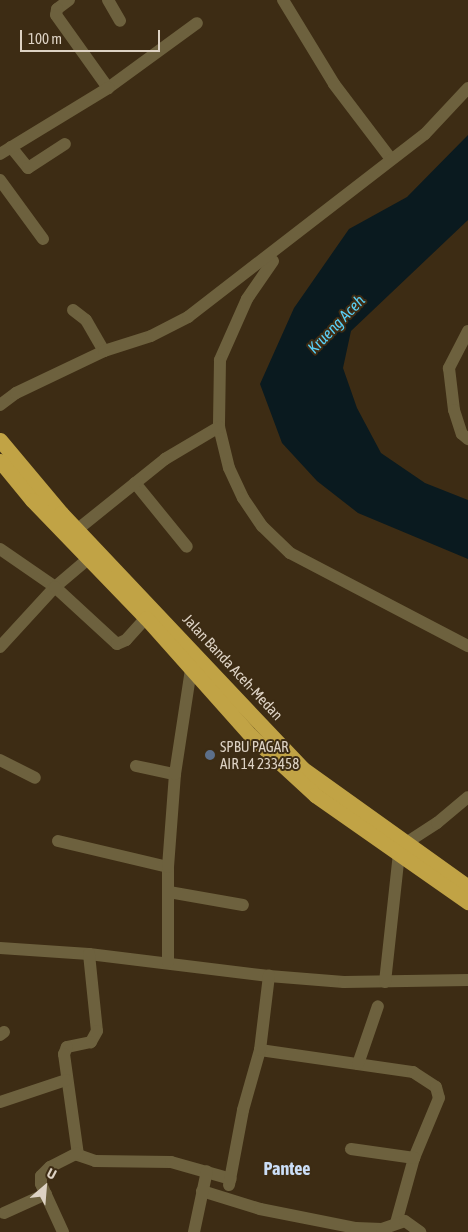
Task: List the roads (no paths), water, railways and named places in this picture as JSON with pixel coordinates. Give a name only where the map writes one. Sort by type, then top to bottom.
[{"type":"highway","name":"Jalan Banda Aceh-Medan","points":[[0,440],[40,490],[78,529],[151,614],[302,768],[468,902]]},
{"type":"highway","name":"Jalan Banda Aceh-Medan","points":[[0,461],[32,500],[88,558],[151,614],[191,670],[252,737],[315,795],[468,887]]},
{"type":"street","points":[[69,0],[57,9],[56,15],[108,88]]},
{"type":"street","points":[[108,0],[120,21]]},
{"type":"street","points":[[282,0],[334,84],[391,159]]},
{"type":"street","points":[[65,144],[28,168],[5,151],[108,88],[197,23]]},
{"type":"street","points":[[0,405],[16,393],[104,351],[151,336],[188,317],[287,243],[325,209],[425,134],[468,88]]},
{"type":"street","points":[[0,180],[43,239]]},
{"type":"street","points":[[287,243],[257,283],[226,340],[220,360],[219,427],[229,468],[243,498],[262,526],[279,544],[342,581],[468,646]]},
{"type":"street","points":[[73,310],[86,320],[104,351]]},
{"type":"street","points":[[468,330],[449,368],[449,377],[454,410],[462,434],[468,439]]},
{"type":"street","points":[[78,529],[165,459],[219,427]]},
{"type":"street","points":[[135,483],[187,547]]},
{"type":"street","points":[[0,549],[55,587],[117,644],[126,640],[151,614]]},
{"type":"street","points":[[0,647],[55,587],[88,558]]},
{"type":"street","points":[[168,962],[168,867],[175,774],[191,670]]},
{"type":"street","points":[[0,760],[35,778]]},
{"type":"street","points":[[136,766],[175,774]]},
{"type":"street","points":[[385,982],[402,848],[443,819],[468,797]]},
{"type":"street","points":[[58,841],[168,867]]},
{"type":"street","points":[[169,892],[243,905]]},
{"type":"street","points":[[1,950],[89,954],[168,962],[270,976],[385,982],[468,980]]},
{"type":"street","points":[[77,1153],[66,1080],[64,1050],[72,1045],[91,1042],[97,1032],[89,954]]},
{"type":"street","points":[[227,1197],[242,1110],[260,1050],[270,976]]},
{"type":"street","points":[[358,1064],[378,1006]]},
{"type":"street","points":[[260,1050],[413,1072],[439,1093],[414,1158],[396,1224]]},
{"type":"street","points":[[0,1102],[66,1080]]},
{"type":"street","points":[[351,1150],[414,1158]]},
{"type":"street","points":[[77,1153],[95,1161],[171,1162],[230,1179]]},
{"type":"street","points":[[64,1232],[46,1194],[41,1176],[50,1167],[77,1153]]},
{"type":"street","points":[[194,1232],[207,1171]]},
{"type":"street","points":[[202,1191],[260,1208],[356,1228],[382,1229],[407,1222],[420,1232]]},
{"type":"street","points":[[4,1213],[46,1194]]},
{"type":"water","name":"Krueng Aceh","points":[[468,135],[468,220],[351,331],[343,368],[357,408],[381,453],[425,483],[468,500],[468,559],[358,513],[317,481],[282,443],[260,384],[294,308],[349,229],[407,197]]},
{"type":"place","name":"SPBU PAGAR AIR 14 233458","points":[[210,755]]},
{"type":"district","name":"Pantee","points":[[287,1169]]}]
